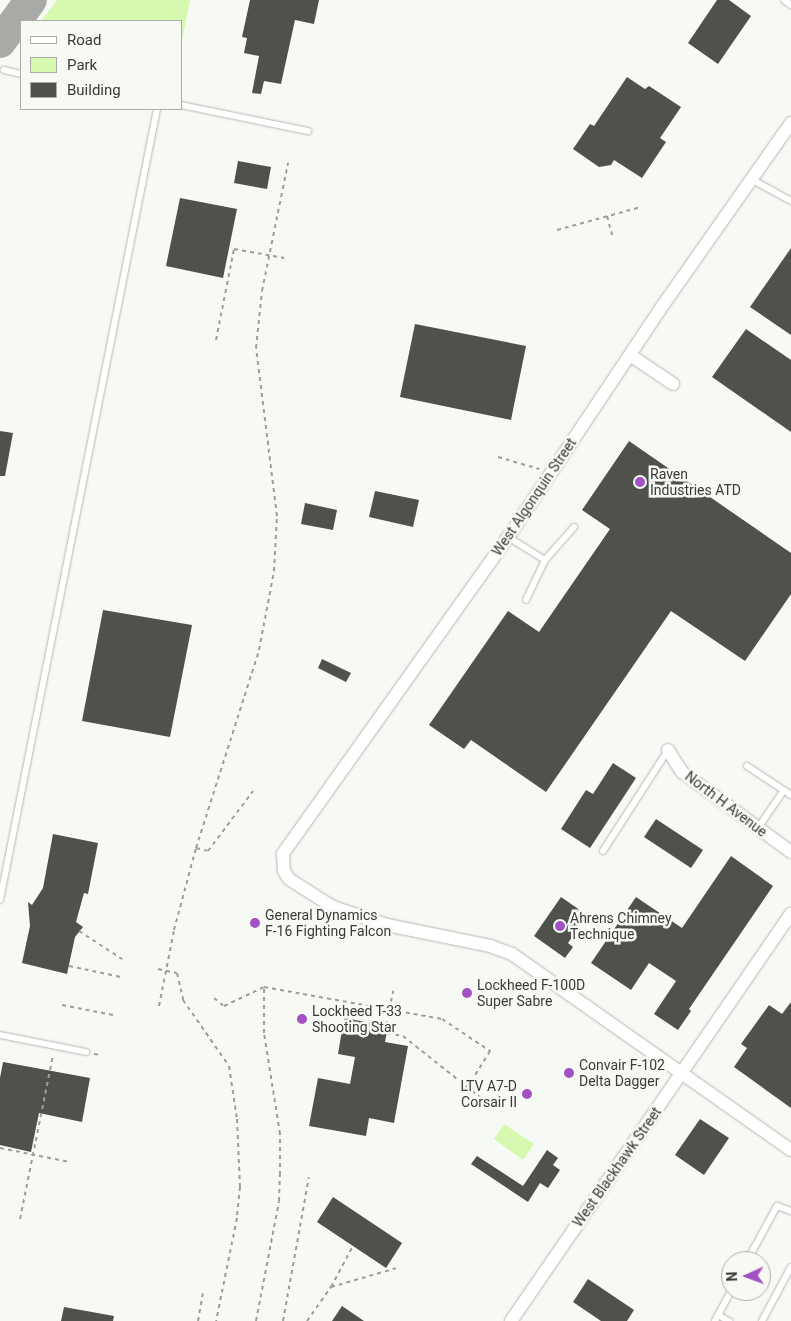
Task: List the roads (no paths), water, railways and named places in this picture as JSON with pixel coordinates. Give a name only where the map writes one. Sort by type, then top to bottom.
[{"type":"street","name":"West Algonquin Street","points":[[682,1073],[512,954],[490,946],[387,925],[333,907],[289,879],[284,871],[283,854],[508,537],[630,355],[791,123]]},
{"type":"street","points":[[630,355],[672,384]]},
{"type":"street","name":"North H Avenue","points":[[668,750],[682,772],[791,852]]},
{"type":"street","name":"West Blackhawk Street","points":[[511,1321],[791,914]]},
{"type":"street","points":[[682,1073],[791,1150]]},
{"type":"lane","points":[[784,0],[791,4]]},
{"type":"lane","points":[[4,70],[20,74]]},
{"type":"lane","points":[[182,105],[308,132]]},
{"type":"lane","points":[[0,900],[157,110]]},
{"type":"lane","points":[[752,179],[791,201]]},
{"type":"lane","points":[[526,600],[545,560],[574,527]]},
{"type":"lane","points":[[508,537],[545,560]]},
{"type":"lane","points":[[603,851],[668,750]]},
{"type":"lane","points":[[747,766],[791,795]]},
{"type":"lane","points":[[758,828],[784,790]]},
{"type":"lane","points":[[0,1035],[86,1052]]},
{"type":"lane","points":[[752,1251],[777,1206],[791,1211]]},
{"type":"lane","points":[[762,1321],[791,1267]]},
{"type":"lane","points":[[726,1301],[717,1318],[729,1321]]},
{"type":"place","name":"Raven Industries ATD","points":[[640,482]]},
{"type":"place","name":"General Dynamics F-16 Fighting Falcon","points":[[255,923]]},
{"type":"place","name":"Ahrens Chimney Technique","points":[[560,926]]},
{"type":"place","name":"Lockheed F-100D Super Sabre","points":[[467,993]]},
{"type":"place","name":"Lockheed T-33 Shooting Star","points":[[302,1019]]},
{"type":"place","name":"Convair F-102 Delta Dagger","points":[[569,1073]]},
{"type":"place","name":"LTV A7-D Corsair II","points":[[527,1094]]}]
